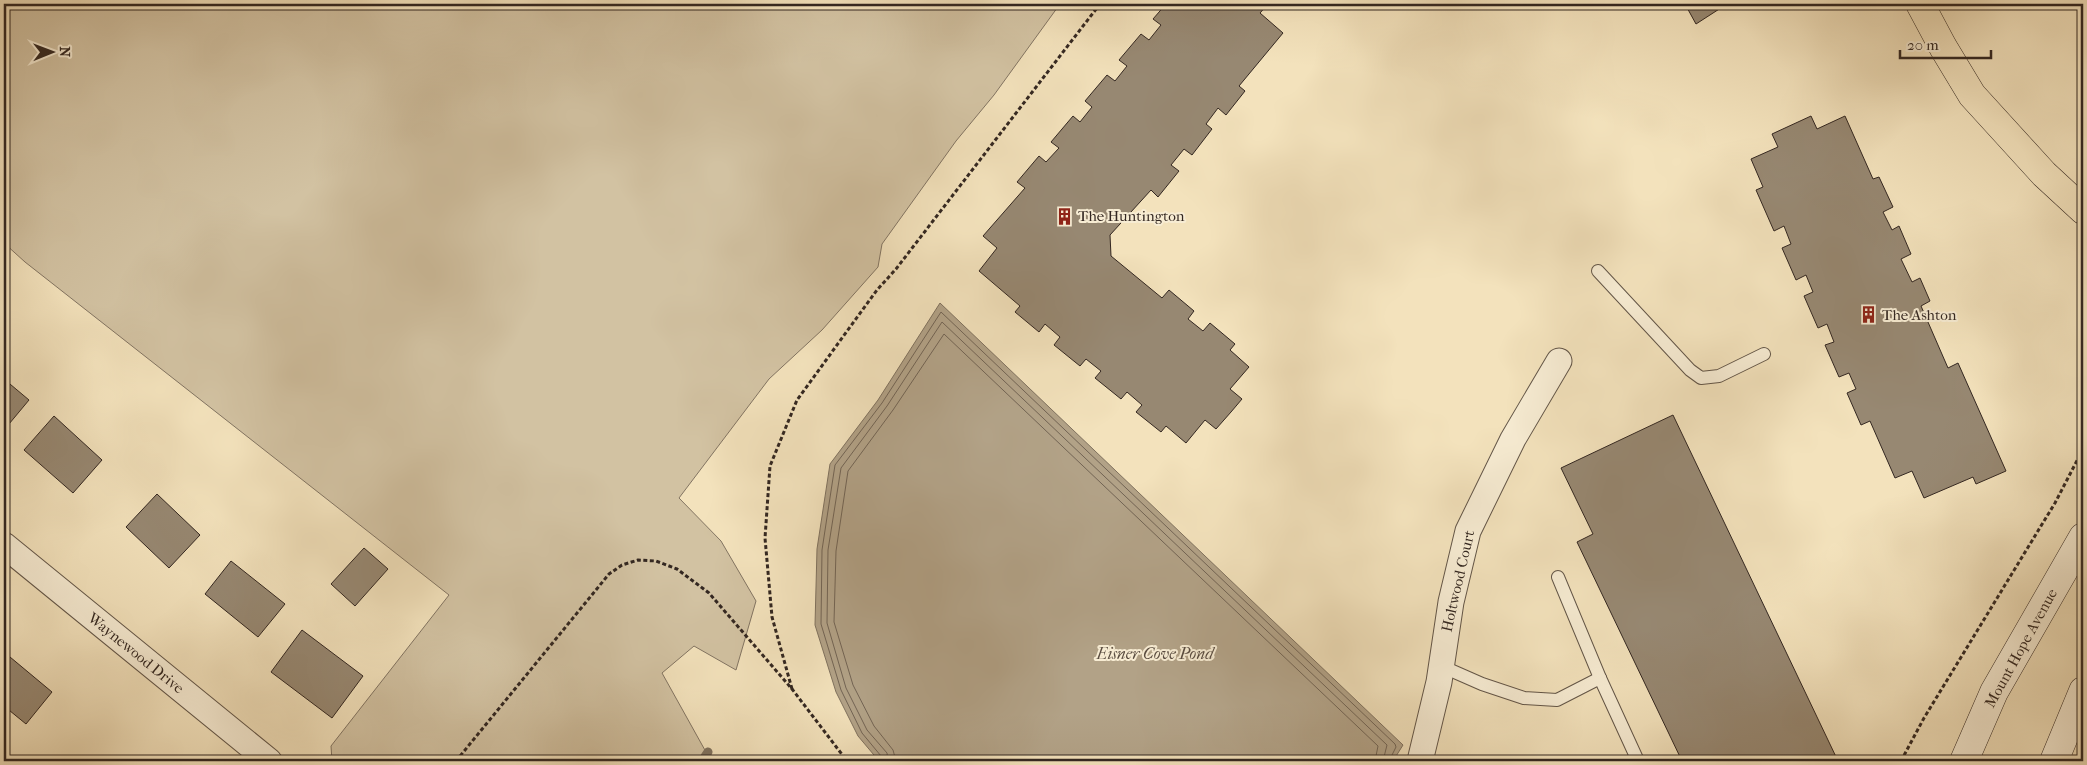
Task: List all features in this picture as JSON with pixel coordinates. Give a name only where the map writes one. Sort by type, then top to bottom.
[{"type":"highway","points":[[1920,4],[1972,95],[2044,174],[2083,210]]},
{"type":"highway","points":[[2044,174],[2083,226]]},
{"type":"street","name":"Holtwood Court","points":[[1420,761],[1441,666],[1451,602],[1468,531],[1506,453],[1559,361]]},
{"type":"street","name":"Mount Hope Avenue","points":[[1964,761],[1994,692],[2083,537]]},
{"type":"street","name":"Waynewood Drive","points":[[4,545],[268,761]]},
{"type":"street","points":[[2054,761],[2083,691]]},
{"type":"lane","points":[[1598,271],[1690,370],[1701,378],[1719,376],[1764,354]]},
{"type":"lane","points":[[1558,578],[1600,678],[1638,761]]},
{"type":"lane","points":[[1441,666],[1482,684],[1524,698],[1557,700],[1600,678]]},
{"type":"path","points":[[792,689],[772,618],[764,538],[770,466],[797,400],[877,290],[896,269],[1100,4]]},
{"type":"path","points":[[1901,761],[1924,718],[2055,503],[2083,449]]},
{"type":"path","points":[[456,761],[609,574],[622,565],[638,560],[656,561],[677,569],[709,593],[792,689],[847,761]]},
{"type":"shaded area","points":[[4,4],[1060,4],[994,95],[956,141],[882,244],[878,267],[822,330],[769,379],[679,498],[721,541],[756,601],[736,670],[694,646],[662,673],[711,761],[332,761],[331,746],[449,595],[25,262],[4,243]]},
{"type":"water","name":"Eisner Cove Pond","points":[[940,303],[1403,745],[1393,761],[879,761],[858,736],[836,692],[815,625],[817,549],[830,464],[878,400]]},
{"type":"building","name":"The Huntington","points":[[1166,4],[1268,4],[1260,13],[1283,33],[1239,86],[1245,91],[1226,115],[1218,108],[1206,124],[1212,129],[1192,155],[1184,149],[1171,165],[1179,171],[1158,197],[1151,190],[1110,235],[1111,256],[1162,298],[1169,290],[1194,311],[1188,319],[1203,331],[1210,323],[1235,344],[1230,350],[1249,367],[1230,389],[1242,399],[1216,429],[1205,420],[1186,443],[1166,426],[1161,432],[1136,412],[1142,405],[1127,392],[1121,399],[1095,378],[1101,371],[1086,359],[1080,366],[1054,345],[1060,337],[1045,324],[1039,332],[1015,312],[1020,306],[979,271],[997,248],[983,236],[1025,188],[1017,182],[1039,156],[1046,162],[1059,148],[1051,142],[1073,116],[1080,122],[1092,107],[1085,101],[1107,75],[1115,81],[1127,66],[1119,60],[1141,34],[1149,40],[1161,25],[1153,19]]},
{"type":"building","points":[[1685,4],[1727,4],[1696,24]]},
{"type":"building","name":"The Ashton","points":[[1811,116],[1817,129],[1845,116],[1873,179],[1879,177],[1893,207],[1883,212],[1892,230],[1899,226],[1911,254],[1901,259],[1912,282],[1920,278],[1930,301],[1921,306],[1948,368],[1958,363],[2006,471],[1976,484],[1973,477],[1924,498],[1912,471],[1895,478],[1870,421],[1861,425],[1847,393],[1856,389],[1849,373],[1839,377],[1825,345],[1834,342],[1827,324],[1818,328],[1804,296],[1813,292],[1806,275],[1796,280],[1782,248],[1791,244],[1784,226],[1774,231],[1756,190],[1763,187],[1751,159],[1778,147],[1772,134]]},
{"type":"building","points":[[4,379],[29,400],[4,430]]},
{"type":"building","points":[[1673,415],[1838,761],[1682,761],[1577,542],[1593,534],[1561,468]]},
{"type":"building","points":[[54,416],[102,460],[73,493],[24,450]]},
{"type":"building","points":[[157,494],[200,535],[169,568],[126,527]]},
{"type":"building","points":[[364,548],[388,569],[355,606],[331,584]]},
{"type":"building","points":[[231,561],[285,604],[258,637],[205,594]]},
{"type":"building","points":[[302,630],[363,676],[332,718],[271,672]]},
{"type":"building","points":[[4,652],[52,692],[26,724],[4,706]]},
{"type":"waterway","points":[[702,761],[708,752]]},
{"type":"place","name":"The Huntington","points":[[1064,216]]},
{"type":"place","name":"The Ashton","points":[[1868,315]]}]
